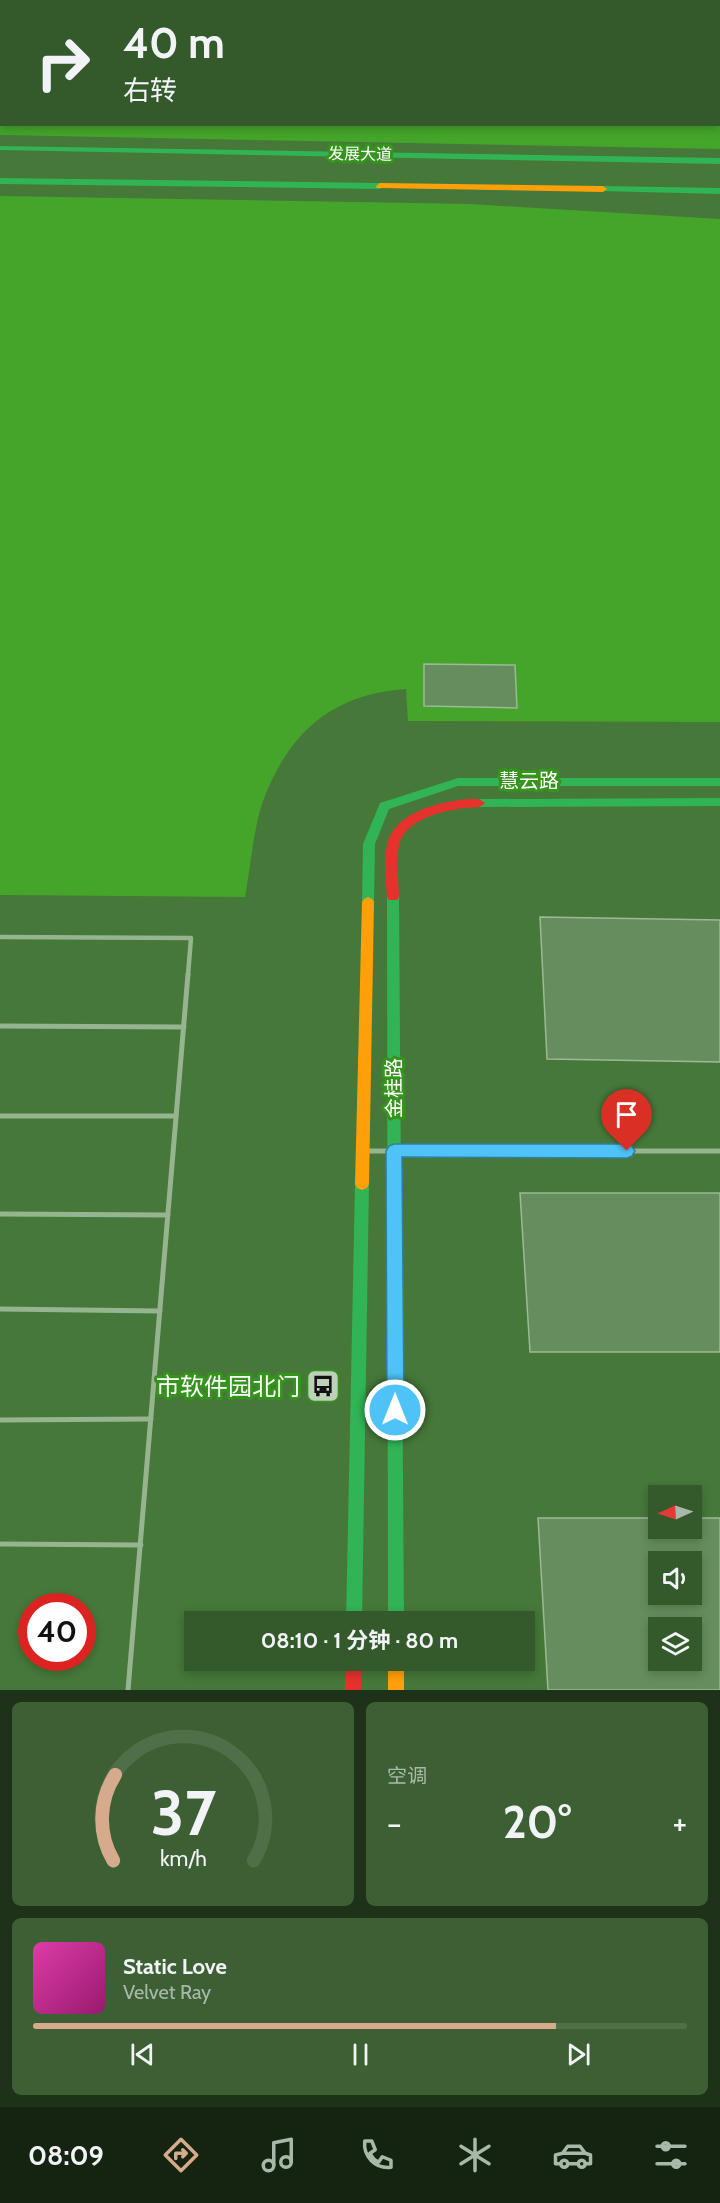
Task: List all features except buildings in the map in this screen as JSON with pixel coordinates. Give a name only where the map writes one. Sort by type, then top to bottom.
[{"type":"street","name":"发展大道","points":[[0,148],[720,161]]},
{"type":"street","name":"发展大道","points":[[0,180],[720,191]]},
{"type":"street","name":"慧云路","points":[[369,844],[384,806],[458,782],[720,782]]},
{"type":"street","name":"慧云路","points":[[393,842],[410,820],[458,803],[720,802]]},
{"type":"street","name":"金桂路","points":[[393,842],[396,1611]]},
{"type":"street","name":"金桂路","points":[[354,1611],[369,844]]},
{"type":"street","points":[[353,1690],[354,1671]]},
{"type":"street","points":[[396,1671],[396,1690]]},
{"type":"lane","points":[[0,937],[191,938],[128,1690]]},
{"type":"lane","points":[[0,1026],[184,1027]]},
{"type":"lane","points":[[0,1116],[176,1116]]},
{"type":"lane","points":[[363,1151],[720,1151]]},
{"type":"lane","points":[[0,1214],[168,1215]]},
{"type":"lane","points":[[0,1309],[160,1311]]},
{"type":"lane","points":[[0,1420],[151,1419]]},
{"type":"lane","points":[[0,1544],[141,1545]]},
{"type":"green space","points":[[0,126],[720,126],[720,149],[0,135]]},
{"type":"green space","points":[[0,196],[470,204],[720,219],[720,722],[408,721],[406,689],[380,692],[335,708],[316,721],[286,755],[263,801],[254,836],[245,897],[0,895]]},
{"type":"traffic: fast","points":[[0,148],[720,161]]},
{"type":"traffic: fast","points":[[0,181],[380,186]]},
{"type":"traffic: fast","points":[[603,189],[720,191]]},
{"type":"traffic: fast","points":[[368,902],[369,844],[384,806],[458,782],[720,782]]},
{"type":"traffic: fast","points":[[479,803],[720,802]]},
{"type":"traffic: fast","points":[[393,897],[396,1611]]},
{"type":"traffic: fast","points":[[354,1611],[362,1184]]},
{"type":"traffic: slow","points":[[380,186],[603,189]]},
{"type":"traffic: slow","points":[[362,1184],[368,902]]},
{"type":"traffic: slow","points":[[396,1671],[396,1690]]},
{"type":"traffic: jam","points":[[393,897],[392,852],[394,841],[400,831],[419,816],[430,811],[455,805],[479,803]]},
{"type":"traffic: jam","points":[[353,1690],[354,1671]]},
{"type":"place","name":"市软件园北门","points":[[323,1386]]},
{"type":"route","points":[[395,1410],[394,1151],[627,1151]]}]
